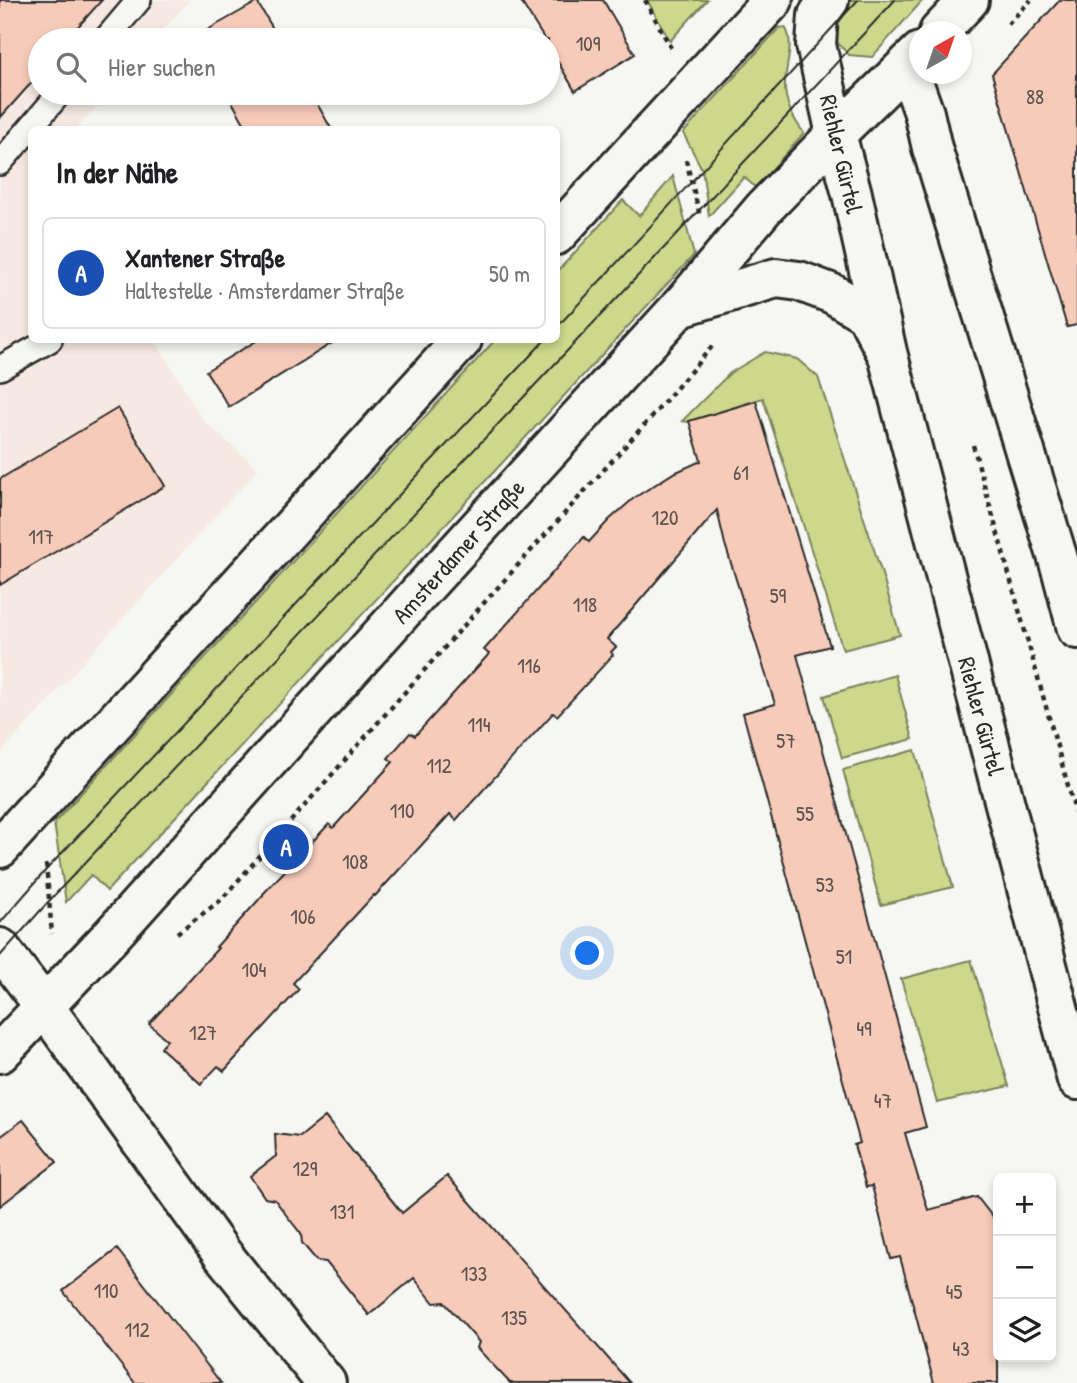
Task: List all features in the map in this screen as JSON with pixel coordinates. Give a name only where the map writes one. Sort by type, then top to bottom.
[{"type":"street","points":[[560,231],[773,0]]},
{"type":"street","name":"Riehler Gürtel","points":[[829,0],[818,16],[816,45],[836,134],[887,352],[1077,1080]]},
{"type":"street","points":[[949,21],[969,0]]},
{"type":"street","name":"Amsterdamer Straße","points":[[0,1053],[111,936],[680,307],[764,208],[909,63]]},
{"type":"street","points":[[918,84],[932,148],[1070,570],[1077,629]]},
{"type":"street","name":"Riehler Gürtel","points":[[680,307],[776,278],[799,281],[834,294],[866,314],[887,352]]},
{"type":"street","points":[[0,848],[459,343]]},
{"type":"street","points":[[0,948],[223,1255],[326,1383]]},
{"type":"lane","points":[[114,28],[139,0]]},
{"type":"lane","points":[[32,126],[50,105]]},
{"type":"lane","points":[[0,163],[28,130]]},
{"type":"lane","points":[[0,368],[45,343]]},
{"type":"path","points":[[645,0],[676,57]]},
{"type":"path","points":[[685,158],[702,223]]},
{"type":"path","points":[[170,938],[220,900],[718,339]]},
{"type":"path","points":[[973,443],[1077,818]]},
{"type":"path","points":[[45,856],[51,935],[61,926]]},
{"type":"shaded area","points":[[0,0],[190,0],[166,28],[28,28],[28,105],[98,105],[79,126],[28,126],[28,343],[157,343],[202,419],[258,469],[0,754]]},
{"type":"green space","points":[[647,0],[707,0],[670,41]]},
{"type":"green space","points":[[846,0],[923,0],[872,57],[849,55],[833,38],[835,22]]},
{"type":"green space","points":[[785,27],[790,47],[785,82],[786,96],[793,116],[804,133],[756,188],[744,177],[709,216],[702,169],[683,133],[779,28]]},
{"type":"green space","points":[[673,176],[694,255],[107,891],[91,875],[66,902],[54,823],[492,343],[560,343],[560,269],[623,200],[639,216]]},
{"type":"green space","points":[[765,352],[797,359],[818,377],[900,635],[843,650],[763,398],[688,422],[682,421],[730,373]]},
{"type":"green space","points":[[895,675],[913,739],[842,758],[824,696]]},
{"type":"green space","points":[[915,750],[953,887],[881,905],[843,770]]},
{"type":"green space","points":[[971,960],[1009,1086],[937,1103],[901,979]]},
{"type":"building","points":[[0,0],[102,0],[77,28],[28,28],[28,86],[0,118]]},
{"type":"building","points":[[520,0],[603,0],[635,54],[575,91],[560,65],[560,28],[538,28]]},
{"type":"building","points":[[1060,0],[1077,0],[1077,325],[1067,327],[992,74]]},
{"type":"building","points":[[257,2],[273,28],[211,28]]},
{"type":"building","points":[[234,105],[318,105],[330,126],[246,126]]},
{"type":"building","points":[[253,343],[332,343],[229,407],[206,371]]},
{"type":"building","points":[[756,401],[830,646],[797,655],[926,1127],[905,1133],[928,1210],[977,1197],[993,1218],[993,1362],[998,1362],[998,1383],[934,1383],[900,1257],[891,1259],[872,1186],[866,1187],[854,1145],[860,1143],[743,713],[775,704],[717,510],[607,639],[616,647],[611,652],[613,655],[557,716],[553,713],[456,820],[450,814],[374,895],[293,983],[299,989],[224,1071],[218,1066],[201,1084],[161,1048],[167,1040],[149,1024],[263,894],[329,824],[333,828],[393,762],[388,758],[410,733],[415,736],[489,654],[484,650],[584,537],[589,542],[634,498],[672,474],[701,461],[689,421]]},
{"type":"building","points":[[118,408],[165,486],[0,585],[0,479]]},
{"type":"building","points":[[325,1117],[402,1213],[447,1176],[630,1383],[510,1383],[477,1348],[479,1342],[444,1302],[434,1303],[414,1278],[369,1315],[326,1262],[317,1261],[302,1243],[301,1234],[275,1200],[265,1198],[250,1176],[276,1156],[275,1134],[300,1137]]},
{"type":"building","points":[[23,1120],[57,1162],[0,1206],[0,1137]]},
{"type":"building","points":[[117,1249],[221,1383],[135,1383],[63,1291]]},
{"type":"tram line","points":[[560,324],[858,0]]},
{"type":"tram line","points":[[0,956],[895,0]]},
{"type":"tram line","points":[[0,923],[46,870],[542,343]]},
{"type":"place","name":"Xantener Straße","points":[[286,847]]}]
